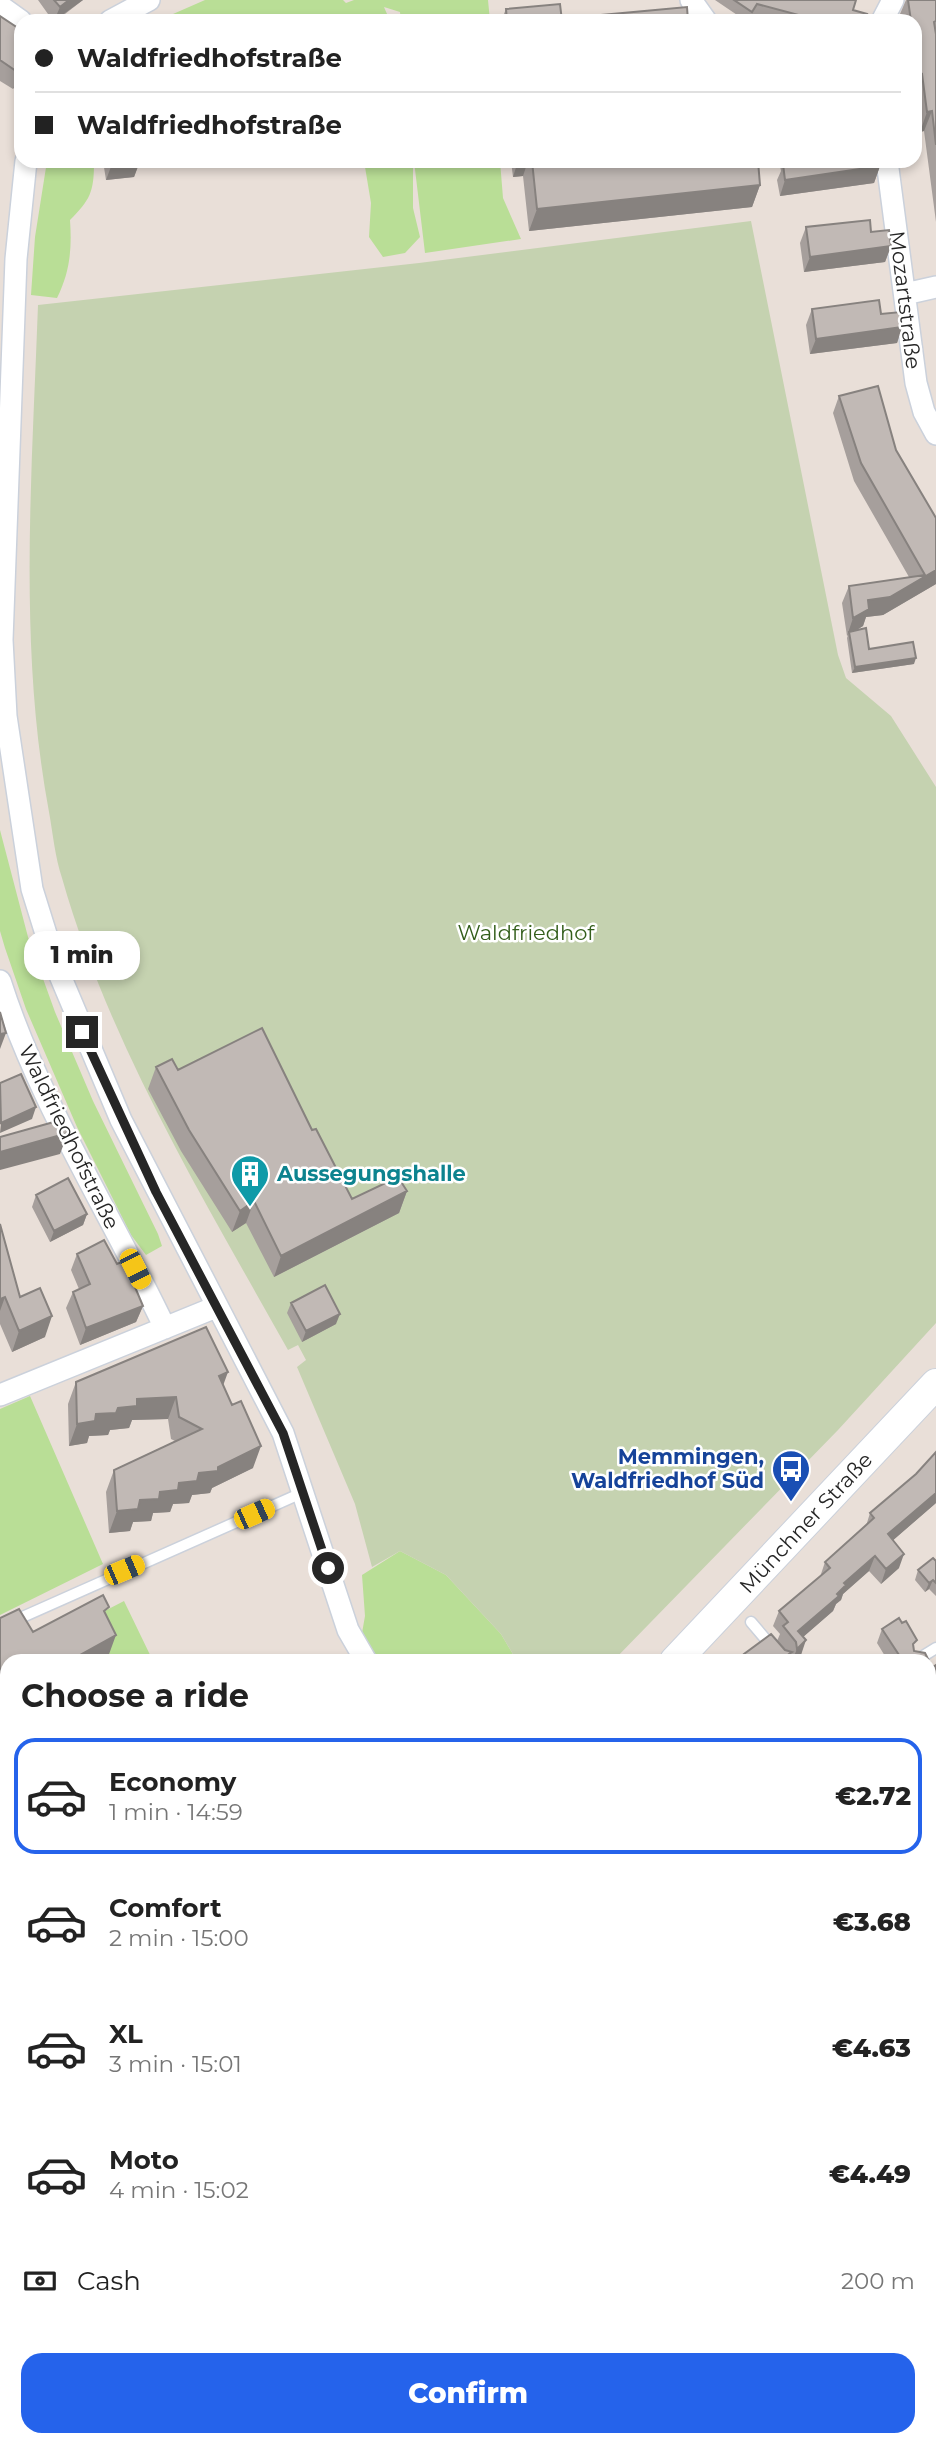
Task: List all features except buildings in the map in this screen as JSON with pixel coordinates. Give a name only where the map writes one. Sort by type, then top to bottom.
[{"type":"street","points":[[123,14],[149,0]]},
{"type":"street","points":[[25,168],[18,217],[2,640],[8,799],[56,966],[82,1032],[121,1120],[216,1307],[263,1391],[304,1492],[339,1604],[358,1654]]},
{"type":"street","name":"Mozartstraße","points":[[888,168],[916,383],[924,412],[936,434]]},
{"type":"street","points":[[905,294],[936,287]]},
{"type":"street","name":"Waldfriedhofstraße","points":[[0,981],[14,1025],[60,1123],[165,1328]]},
{"type":"street","points":[[0,1395],[216,1307]]},
{"type":"street","name":"Münchner Straße","points":[[685,1654],[936,1384]]},
{"type":"lane","points":[[0,1627],[304,1492]]},
{"type":"lane","points":[[751,1622],[778,1654]]},
{"type":"green space","points":[[205,0],[343,0],[346,3],[354,0],[488,0],[489,14],[400,14],[384,7],[387,14],[173,14]]},
{"type":"green space","points":[[46,168],[94,168],[90,195],[70,220],[69,260],[57,298],[31,295],[35,237]]},
{"type":"green space","points":[[365,168],[413,168],[413,208],[420,237],[405,253],[383,257],[369,237],[371,203]]},
{"type":"green space","points":[[415,168],[501,168],[503,198],[521,239],[425,253]]},
{"type":"green space","name":"Waldfriedhof","points":[[751,221],[838,655],[846,678],[891,716],[936,787],[936,1323],[838,1430],[620,1654],[513,1654],[501,1634],[446,1575],[400,1551],[372,1567],[355,1504],[297,1367],[306,1360],[298,1345],[288,1350],[192,1178],[132,1061],[106,1001],[82,940],[60,870],[39,749],[30,623],[31,496],[38,305],[419,263]]},
{"type":"green space","points":[[0,830],[28,937],[55,1012],[93,1101],[158,1234],[162,1246],[146,1255],[131,1235],[77,1127],[26,1009],[5,948],[0,931]]},
{"type":"green space","points":[[30,1396],[103,1564],[0,1615],[0,1409]]},
{"type":"green space","points":[[400,1551],[446,1575],[501,1634],[513,1654],[373,1654],[362,1633],[365,1616],[362,1575]]},
{"type":"green space","points":[[124,1601],[150,1654],[107,1654],[96,1632],[95,1616]]},
{"type":"place","name":"Aussegungshalle","points":[[250,1208]]},
{"type":"place","name":"Memmingen, Waldfriedhof Süd","points":[[791,1503]]},
{"type":"route","points":[[82,1032],[156,1192],[283,1433],[328,1568]]}]
